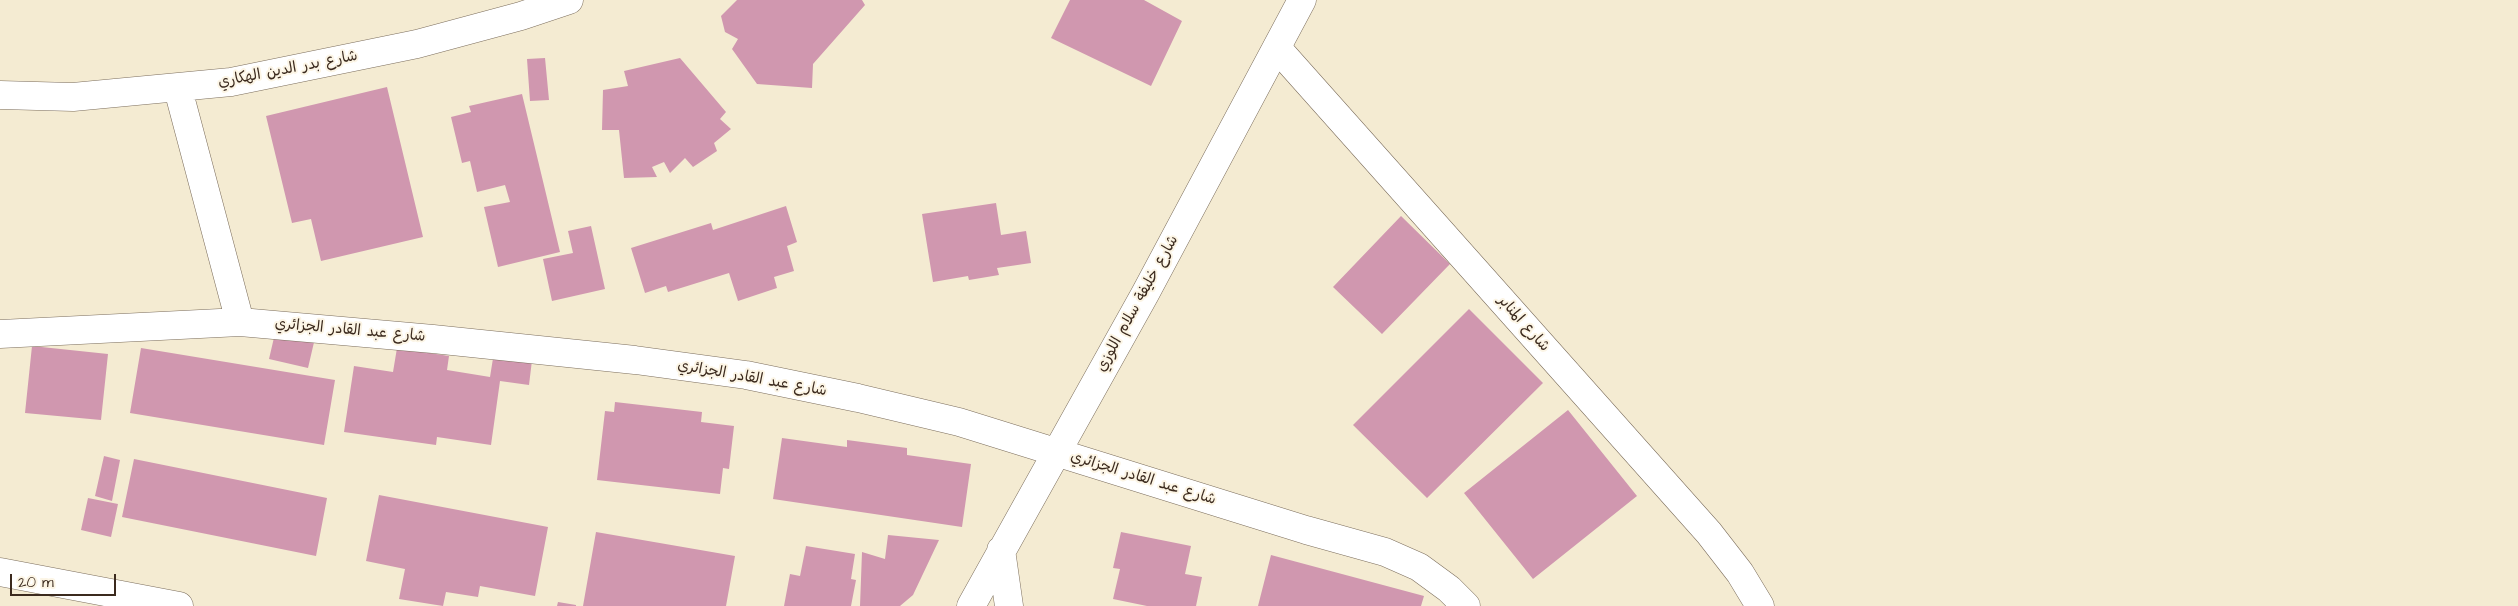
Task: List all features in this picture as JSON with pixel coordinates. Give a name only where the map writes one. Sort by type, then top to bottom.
[{"type":"street","name":"شارع بدر الدين الهكاري","points":[[0,95],[73,97],[178,89],[231,82],[417,44],[520,16],[569,0]]},
{"type":"street","name":"شارع خليفة سلام اللوزي","points":[[970,606],[1145,294],[1302,0]]},
{"type":"street","name":"شارع المنابر","points":[[1277,48],[1709,533],[1740,573],[1760,606]]},
{"type":"street","points":[[178,89],[240,322]]},
{"type":"street","name":"شارع عبد القادر الجزائري","points":[[0,334],[240,322],[472,343],[746,375],[858,398],[959,422],[1306,530],[1385,552],[1419,567],[1449,589],[1466,606]]},
{"type":"street","points":[[1001,550],[1009,606]]},
{"type":"street","points":[[0,572],[167,605]]},
{"type":"building","points":[[737,0],[862,0],[865,5],[813,64],[812,88],[757,84],[732,49],[738,39],[725,32],[721,16]]},
{"type":"building","points":[[1070,0],[1144,0],[1182,21],[1151,86],[1051,38]]},
{"type":"building","points":[[545,58],[549,100],[530,101],[527,59]]},
{"type":"building","points":[[680,58],[726,112],[720,119],[731,129],[714,143],[717,151],[693,167],[685,158],[670,173],[664,162],[652,167],[657,177],[624,178],[619,130],[602,130],[603,90],[628,86],[624,71]]},
{"type":"building","points":[[387,87],[423,237],[321,261],[311,219],[292,223],[266,116]]},
{"type":"building","points":[[522,94],[560,252],[498,267],[484,207],[510,202],[505,185],[477,192],[470,161],[462,163],[451,117],[471,112],[469,106]]},
{"type":"building","points":[[996,203],[1001,235],[1026,231],[1031,263],[997,268],[999,275],[969,280],[968,276],[933,282],[922,214]]},
{"type":"building","points":[[786,206],[797,242],[787,246],[794,271],[774,277],[777,288],[738,301],[729,273],[668,292],[666,286],[645,293],[631,248],[711,223],[713,230]]},
{"type":"building","points":[[1401,216],[1450,264],[1382,334],[1333,287]]},
{"type":"building","points":[[591,226],[605,289],[552,301],[543,259],[573,253],[568,231]]},
{"type":"building","points":[[1469,309],[1543,383],[1427,498],[1353,425]]},
{"type":"building","points":[[276,329],[315,338],[308,368],[269,359]]},
{"type":"building","points":[[32,346],[108,354],[101,420],[25,413]]},
{"type":"building","points":[[495,346],[533,352],[529,385],[500,381],[491,445],[437,437],[436,445],[344,432],[354,366],[393,372],[397,348],[449,356],[447,370],[490,377]]},
{"type":"building","points":[[141,348],[335,380],[324,445],[130,413]]},
{"type":"building","points":[[615,402],[702,412],[701,422],[734,426],[729,469],[723,468],[720,494],[597,480],[605,411],[614,412]]},
{"type":"building","points":[[1568,410],[1637,496],[1533,579],[1464,493]]},
{"type":"building","points":[[782,438],[847,447],[847,440],[907,448],[907,455],[971,464],[962,527],[773,499]]},
{"type":"building","points":[[104,456],[120,460],[112,501],[95,496]]},
{"type":"building","points":[[134,459],[327,498],[316,556],[122,517]]},
{"type":"building","points":[[379,495],[548,527],[535,596],[480,586],[478,597],[446,592],[443,606],[399,599],[405,569],[366,561]]},
{"type":"building","points":[[88,498],[118,504],[111,537],[81,530]]},
{"type":"building","points":[[596,532],[735,556],[726,606],[583,606]]},
{"type":"building","points":[[1121,532],[1191,546],[1185,574],[1202,577],[1196,606],[1147,606],[1113,599],[1120,569],[1113,568]]},
{"type":"building","points":[[888,535],[939,540],[913,595],[900,606],[860,606],[862,552],[885,559]]},
{"type":"building","points":[[806,546],[855,554],[851,579],[856,580],[851,606],[784,606],[790,574],[800,576]]},
{"type":"building","points":[[1271,555],[1424,596],[1421,606],[1258,606]]},
{"type":"building","points":[[558,602],[576,605],[576,606],[557,606]]}]
